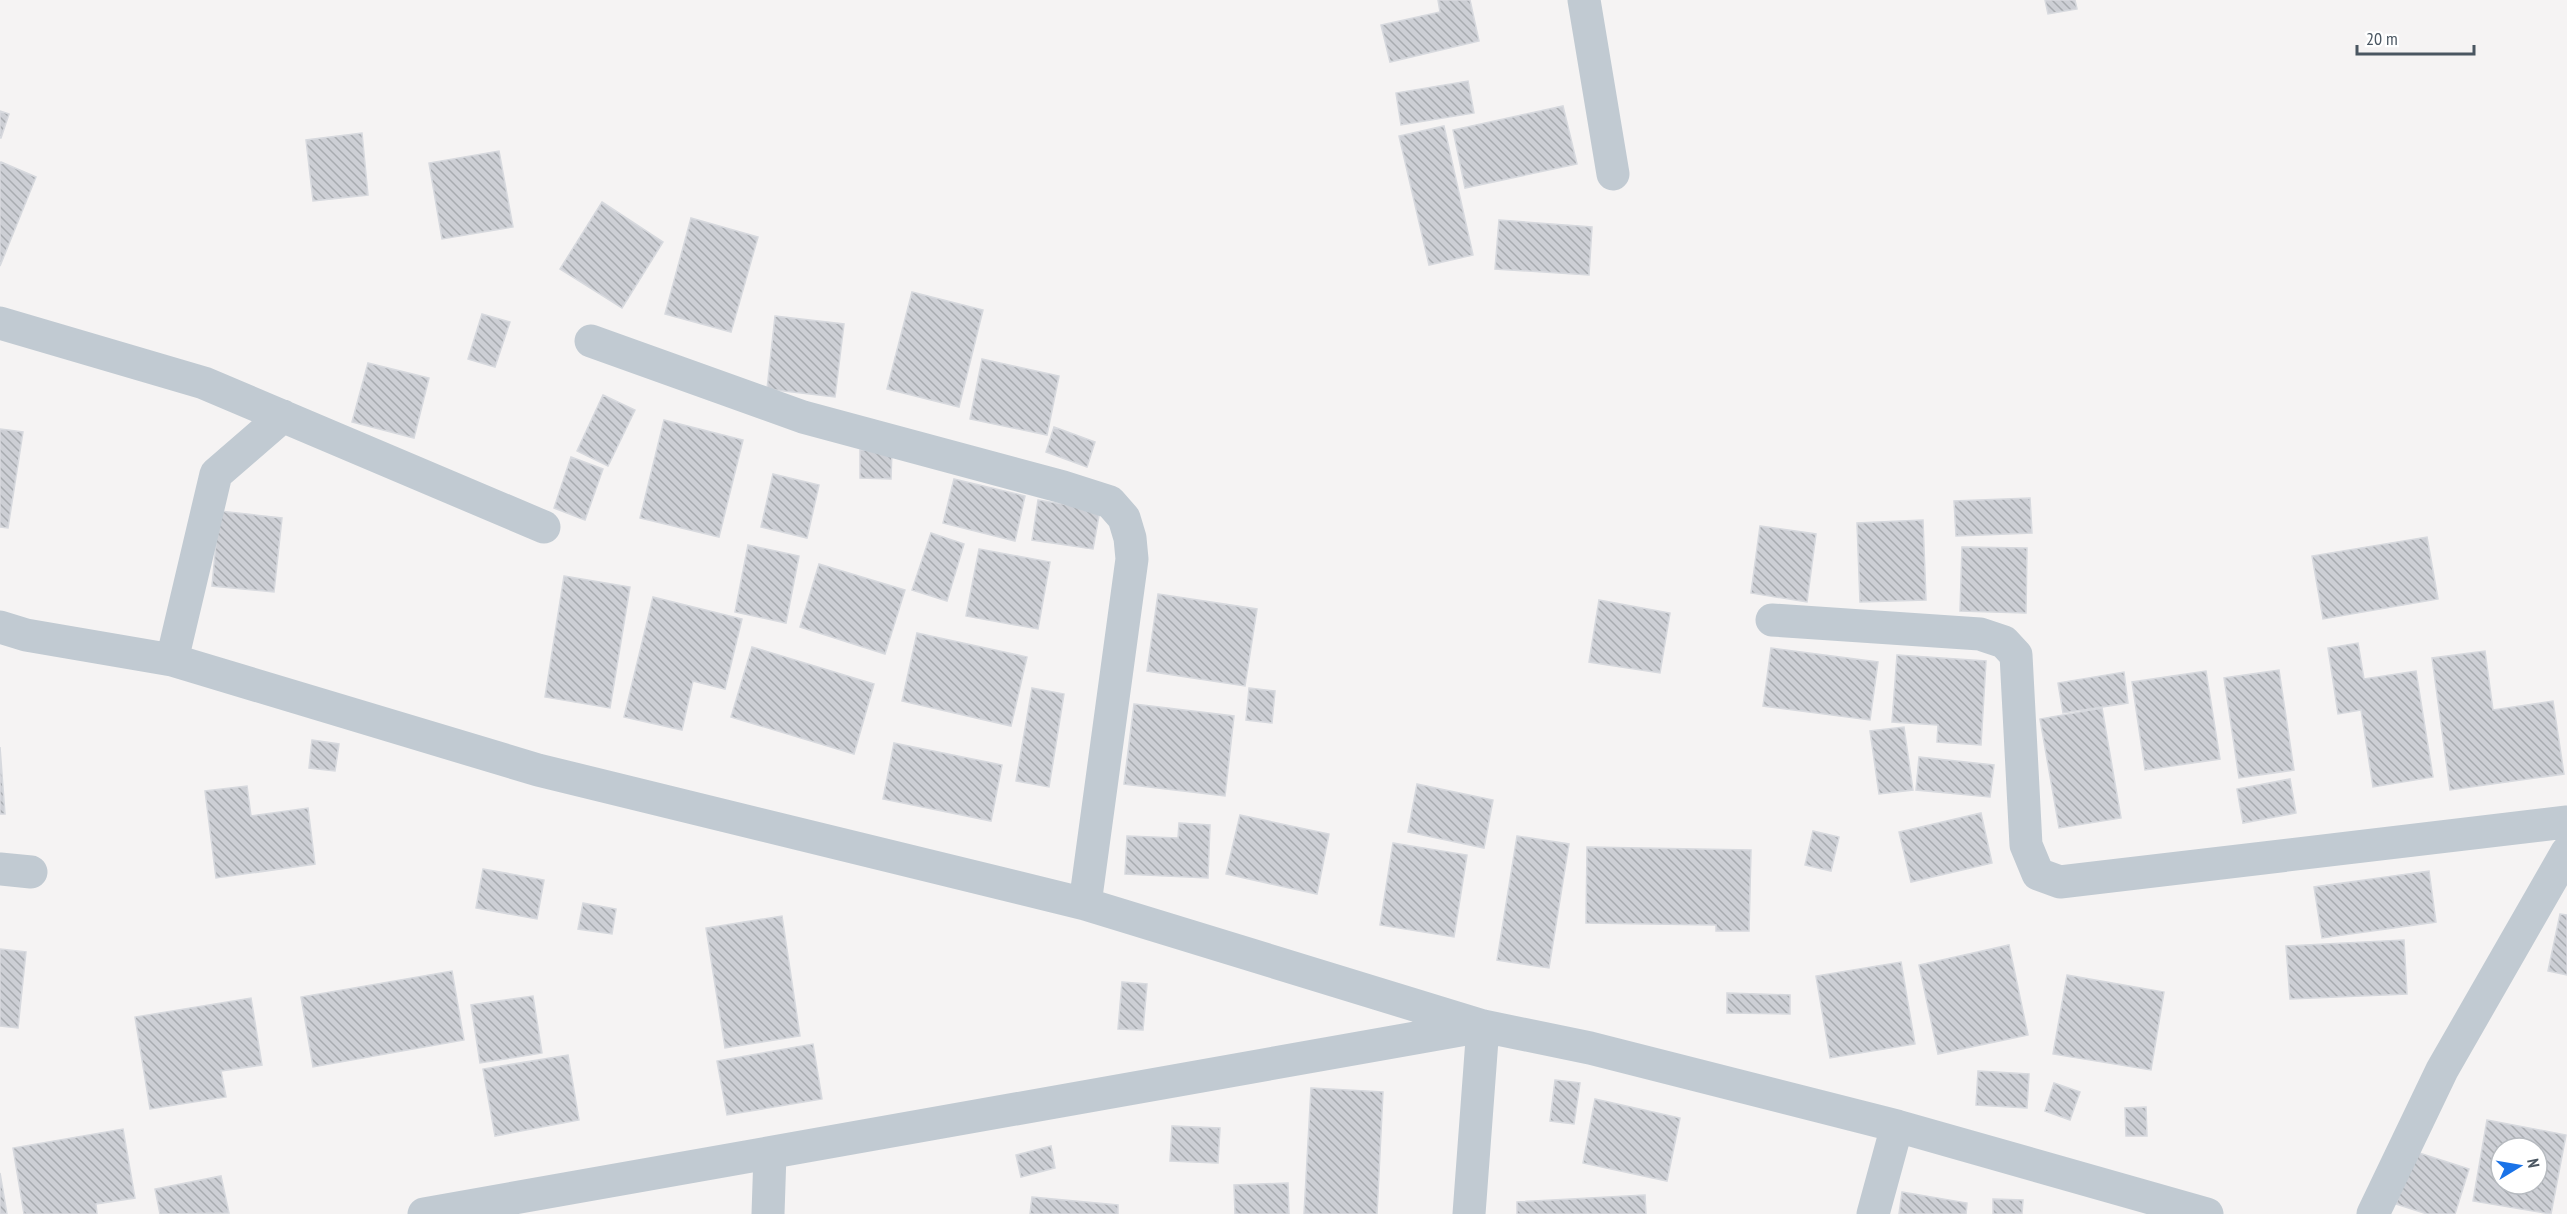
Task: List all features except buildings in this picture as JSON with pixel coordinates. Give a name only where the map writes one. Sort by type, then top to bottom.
[{"type":"street","points":[[1584,0],[1613,174]]},
{"type":"street","points":[[0,323],[204,383],[544,527]]},
{"type":"street","points":[[591,341],[803,417],[1063,487],[1110,502],[1124,518],[1130,538],[1132,559],[1085,904]]},
{"type":"street","points":[[172,660],[216,474],[283,416]]},
{"type":"street","points":[[1772,620],[1980,634],[2004,642],[2016,655],[2026,845],[2038,874],[2060,882],[2567,822]]},
{"type":"street","points":[[0,627],[26,635],[172,660],[538,770],[1085,904],[1483,1026],[1590,1048],[1897,1126],[2207,1214]]},
{"type":"street","points":[[2373,1214],[2442,1070],[2567,852]]},
{"type":"street","points":[[424,1214],[1483,1026]]},
{"type":"street","points":[[1469,1214],[1483,1026]]},
{"type":"street","points":[[1873,1214],[1897,1126]]},
{"type":"street","points":[[768,1214],[770,1154]]}]
